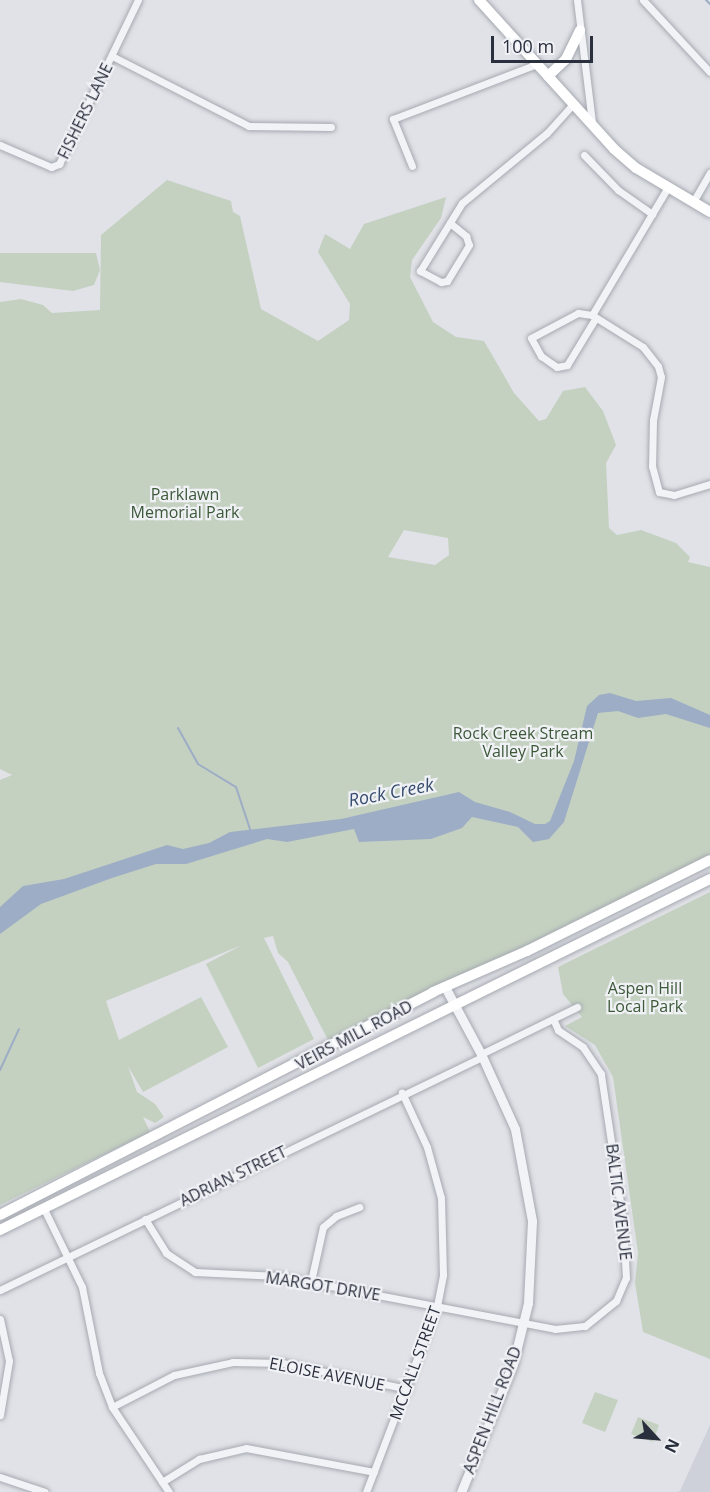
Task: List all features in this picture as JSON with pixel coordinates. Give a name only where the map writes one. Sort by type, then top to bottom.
[{"type":"main road","points":[[479,0],[573,104],[636,168],[710,212]]},
{"type":"main road","points":[[550,78],[566,59],[580,30]]},
{"type":"main road","points":[[550,78],[571,63],[580,46]]},
{"type":"main road","name":"VEIRS MILL ROAD","points":[[1,1214],[445,987],[527,951],[710,860]]},
{"type":"main road","name":"VEIRS MILL ROAD","points":[[4,1228],[710,879]]},
{"type":"main road","points":[[1,1214],[4,1228]]},
{"type":"street","name":"FISHERS LANE","points":[[0,145],[42,164],[59,164],[138,0]]},
{"type":"street","points":[[577,0],[580,46],[593,125]]},
{"type":"street","points":[[643,0],[710,72]]},
{"type":"street","points":[[112,56],[249,126],[332,127]]},
{"type":"street","points":[[412,166],[393,119],[537,64]]},
{"type":"street","points":[[450,223],[465,236],[469,245],[447,281],[441,282],[420,271],[462,203],[547,133],[573,104]]},
{"type":"street","points":[[585,155],[618,190],[652,214]]},
{"type":"street","points":[[693,202],[710,172]]},
{"type":"street","points":[[668,187],[593,317],[567,365],[557,367],[542,356],[531,338],[578,313],[593,317],[643,347],[658,366],[661,377],[653,420],[652,466],[658,492],[674,495],[710,484]]},
{"type":"street","name":"ASPEN HILL ROAD","points":[[445,987],[481,1054],[515,1129],[529,1191],[532,1264],[524,1324],[513,1364],[461,1492]]},
{"type":"street","name":"ADRIAN STREET","points":[[0,1290],[577,1007]]},
{"type":"street","name":"BALTIC AVENUE","points":[[524,1324],[555,1329],[585,1326],[616,1301],[626,1278],[624,1222],[601,1074],[583,1047],[558,1030],[553,1019]]},
{"type":"street","name":"MCCALL STREET","points":[[366,1492],[437,1306],[444,1253],[441,1198],[427,1147],[402,1093]]},
{"type":"street","points":[[311,1281],[323,1227],[336,1216],[359,1207]]},
{"type":"street","points":[[44,1209],[82,1287],[99,1373],[112,1407],[169,1492]]},
{"type":"street","name":"MARGOT DRIVE","points":[[145,1219],[166,1253],[195,1272],[311,1281],[524,1324]]},
{"type":"street","points":[[0,1319],[9,1361],[0,1415]]},
{"type":"street","name":"ELOISE AVENUE","points":[[112,1407],[174,1375],[233,1362],[282,1363],[407,1389]]},
{"type":"street","points":[[162,1482],[199,1459],[246,1448],[374,1472]]},
{"type":"street","points":[[0,1477],[45,1492]]},
{"type":"shaded area","points":[[710,1425],[710,1492],[677,1492],[680,1491]]},
{"type":"green space","points":[[167,180],[231,201],[233,212],[240,216],[261,309],[318,341],[349,320],[350,304],[318,252],[325,234],[350,249],[364,224],[446,197],[441,218],[412,260],[410,277],[433,322],[456,337],[484,341],[514,393],[539,421],[546,419],[563,391],[585,387],[603,411],[616,445],[606,463],[609,528],[617,535],[641,530],[676,543],[690,557],[688,562],[710,567],[710,857],[330,1044],[288,962],[278,953],[273,936],[264,938],[314,1039],[258,1068],[206,964],[242,945],[106,1001],[119,1040],[201,997],[228,1047],[143,1092],[128,1066],[137,1092],[155,1104],[164,1117],[155,1123],[143,1117],[150,1132],[0,1205],[0,780],[12,775],[0,769],[0,302],[21,299],[43,305],[52,313],[100,310],[101,235]],"holes":[[[404,530],[448,538],[449,555],[435,565],[388,557]]]},
{"type":"green space","points":[[0,253],[96,253],[100,270],[94,285],[73,291],[0,282]]},
{"type":"green space","name":"Aspen Hill Local Park","points":[[710,892],[710,1359],[643,1332],[635,1283],[638,1253],[613,1077],[595,1045],[565,1026],[582,1017],[563,994],[558,967]]},
{"type":"green space","points":[[595,1392],[618,1400],[605,1432],[582,1423]]},
{"type":"green space","points":[[638,1417],[659,1425],[653,1442],[631,1434]]},
{"type":"water","points":[[610,693],[636,701],[671,698],[710,715],[710,728],[666,714],[638,718],[618,711],[598,713],[564,822],[549,839],[533,842],[518,827],[472,817],[462,828],[431,839],[359,842],[354,829],[287,842],[267,839],[186,864],[156,864],[112,878],[41,904],[0,934],[0,907],[23,886],[64,879],[167,845],[183,849],[209,843],[230,832],[341,819],[459,792],[475,802],[510,812],[535,824],[545,824],[550,821],[574,761],[587,706],[599,695]]},
{"type":"waterway","points":[[706,0],[710,4]]},
{"type":"waterway","points":[[178,728],[198,764],[236,787],[251,832]]},
{"type":"waterway","points":[[0,1070],[19,1029]]},
{"type":"park label","name":"Parklawn Memorial Park","points":[[185,503]]},
{"type":"park label","name":"Rock Creek Stream Valley Park","points":[[523,742]]},
{"type":"water label","name":"Rock Creek","points":[[391,792]]}]
